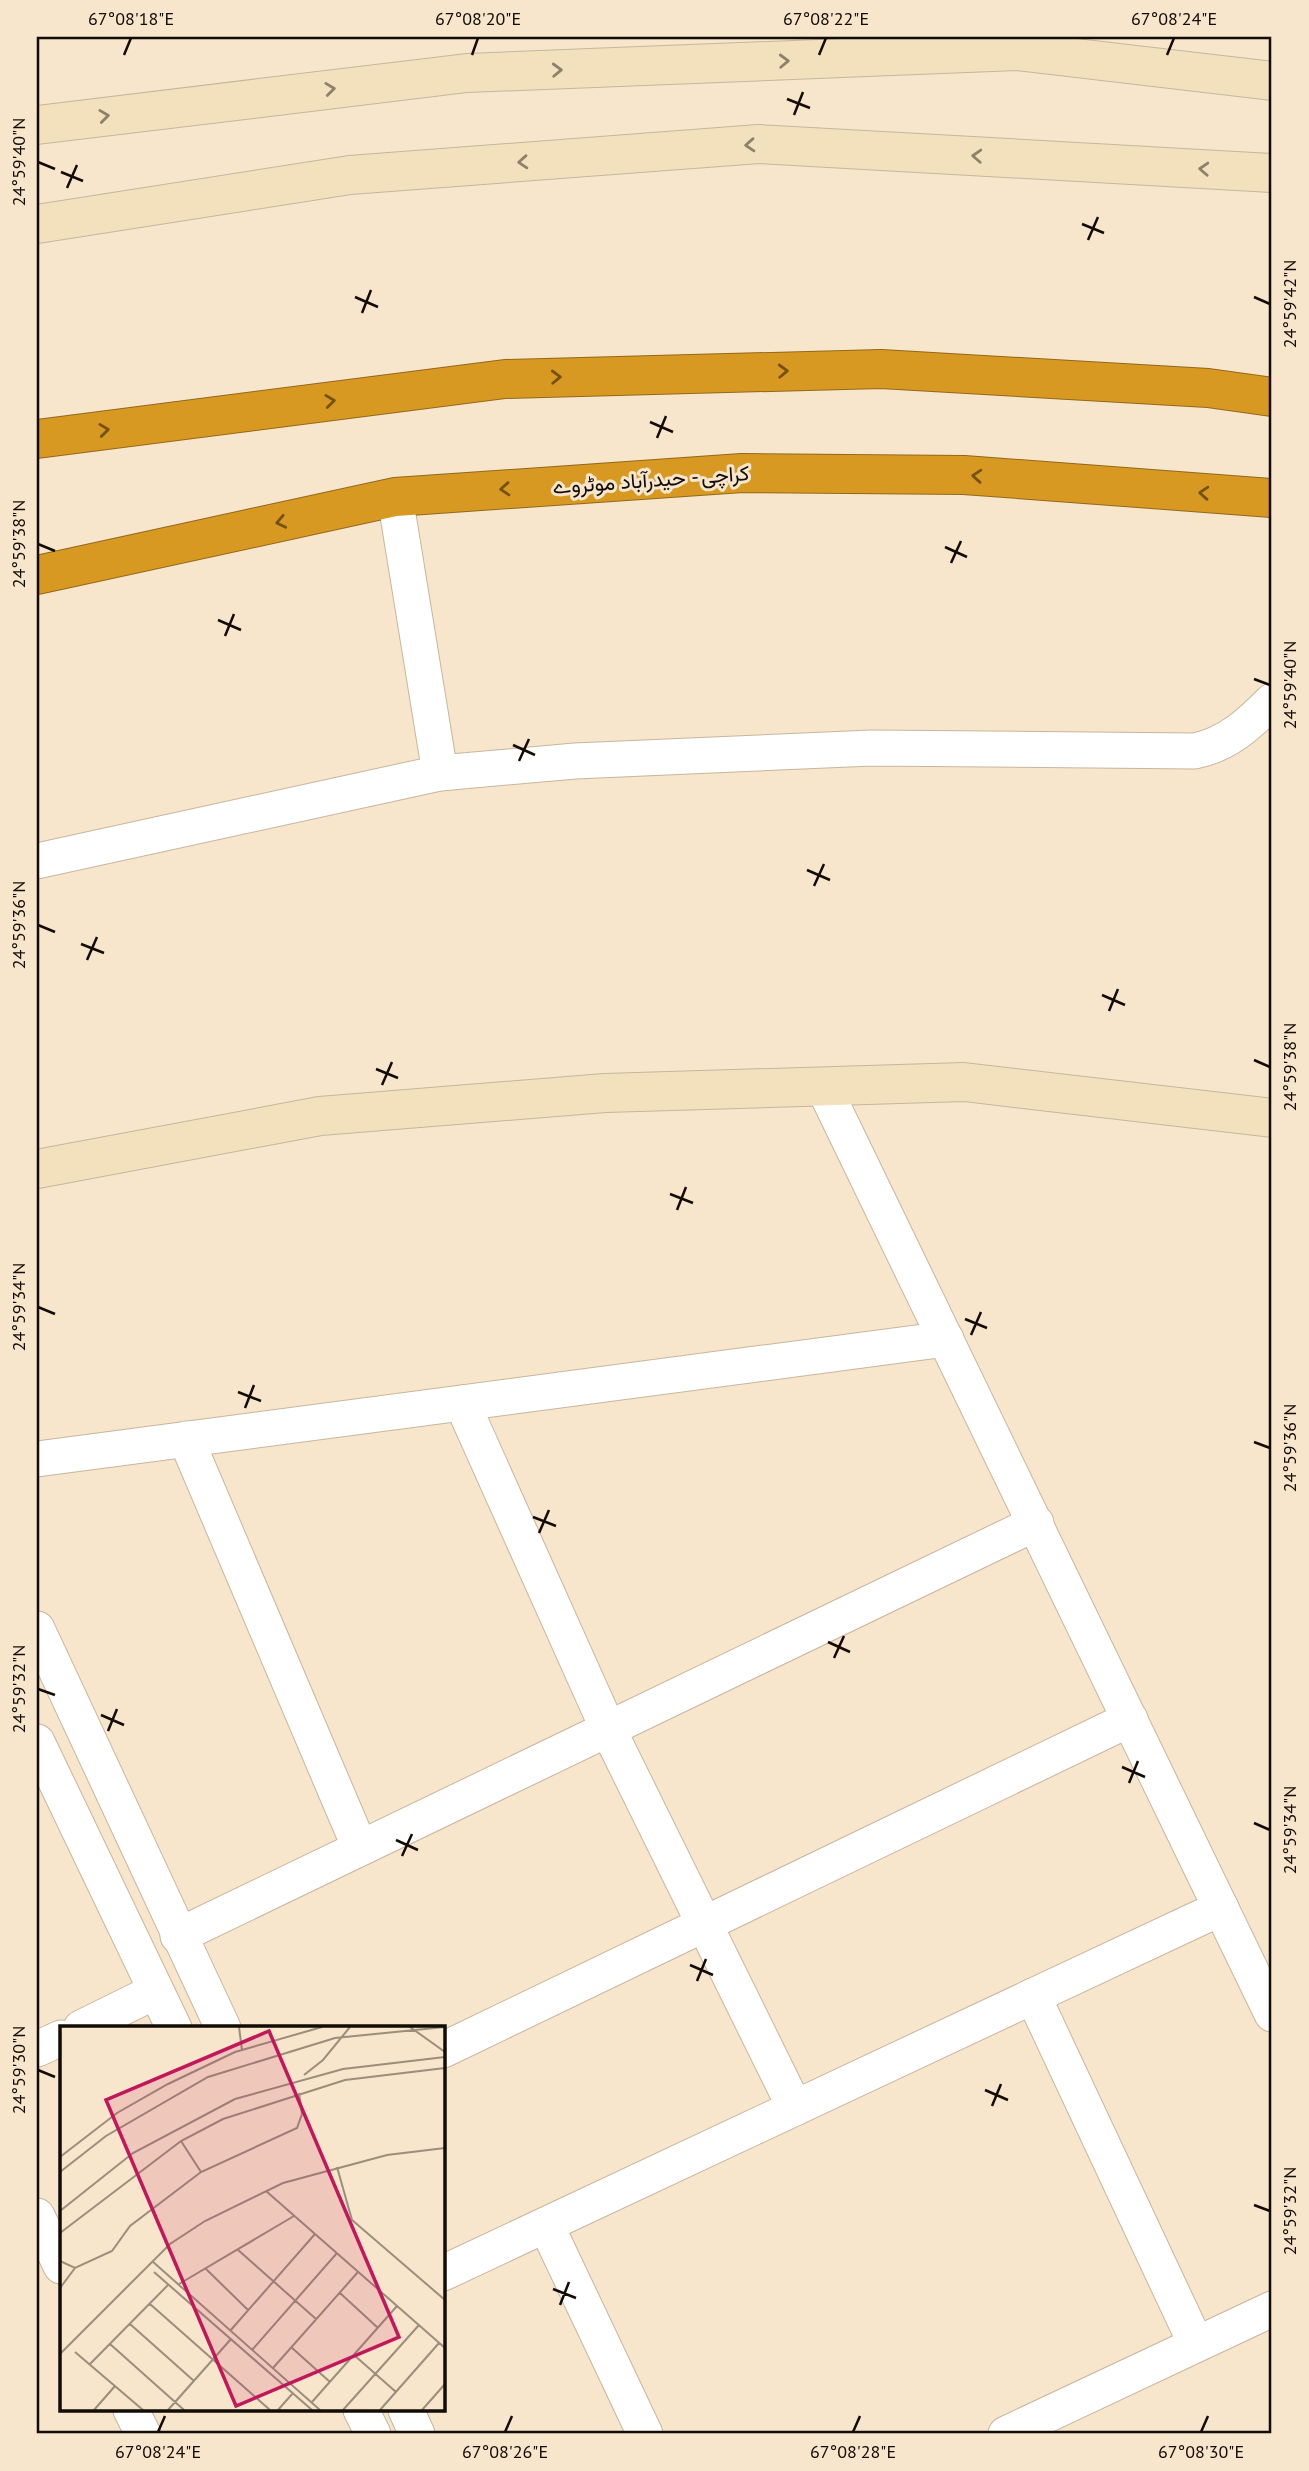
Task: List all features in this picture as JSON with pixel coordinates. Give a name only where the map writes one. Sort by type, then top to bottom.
[{"type":"highway","points":[[37,439],[519,378],[881,369],[1208,388],[1272,397]]},
{"type":"highway","name":"کراچی - حیدرآباد موٹروے","points":[[37,575],[395,497],[742,473],[964,475],[1272,498]]},
{"type":"street","points":[[37,125],[467,73],[1073,47],[1272,81]]},
{"type":"street","points":[[37,224],[350,175],[759,144],[1272,173]]},
{"type":"street","points":[[395,497],[440,773]]},
{"type":"street","points":[[37,861],[440,773],[575,761],[872,748],[1195,751],[1218,746],[1249,724],[1272,701]]},
{"type":"street","points":[[37,1169],[320,1116],[605,1093],[964,1082],[1272,1118]]},
{"type":"street","points":[[823,1086],[1272,2014]]},
{"type":"street","points":[[37,1458],[946,1339]]},
{"type":"street","points":[[461,1403],[608,1729],[795,2108]]},
{"type":"street","points":[[186,1439],[360,1849]]},
{"type":"street","points":[[178,1936],[1035,1523]]},
{"type":"street","points":[[37,1629],[222,2026]]},
{"type":"street","points":[[444,2050],[1130,1719]]},
{"type":"street","points":[[37,1742],[173,2026]]},
{"type":"street","points":[[444,2273],[1221,1908]]},
{"type":"street","points":[[85,2026],[156,1992]]},
{"type":"street","points":[[1033,1996],[1196,2344]]},
{"type":"street","points":[[37,2049],[60,2038]]},
{"type":"street","points":[[37,2216],[60,2264]]},
{"type":"street","points":[[546,2225],[645,2434]]},
{"type":"street","points":[[1006,2434],[1272,2309]]},
{"type":"street","points":[[132,2412],[143,2434]]},
{"type":"street","points":[[362,2412],[373,2434]]},
{"type":"street","points":[[407,2412],[417,2434]]}]
